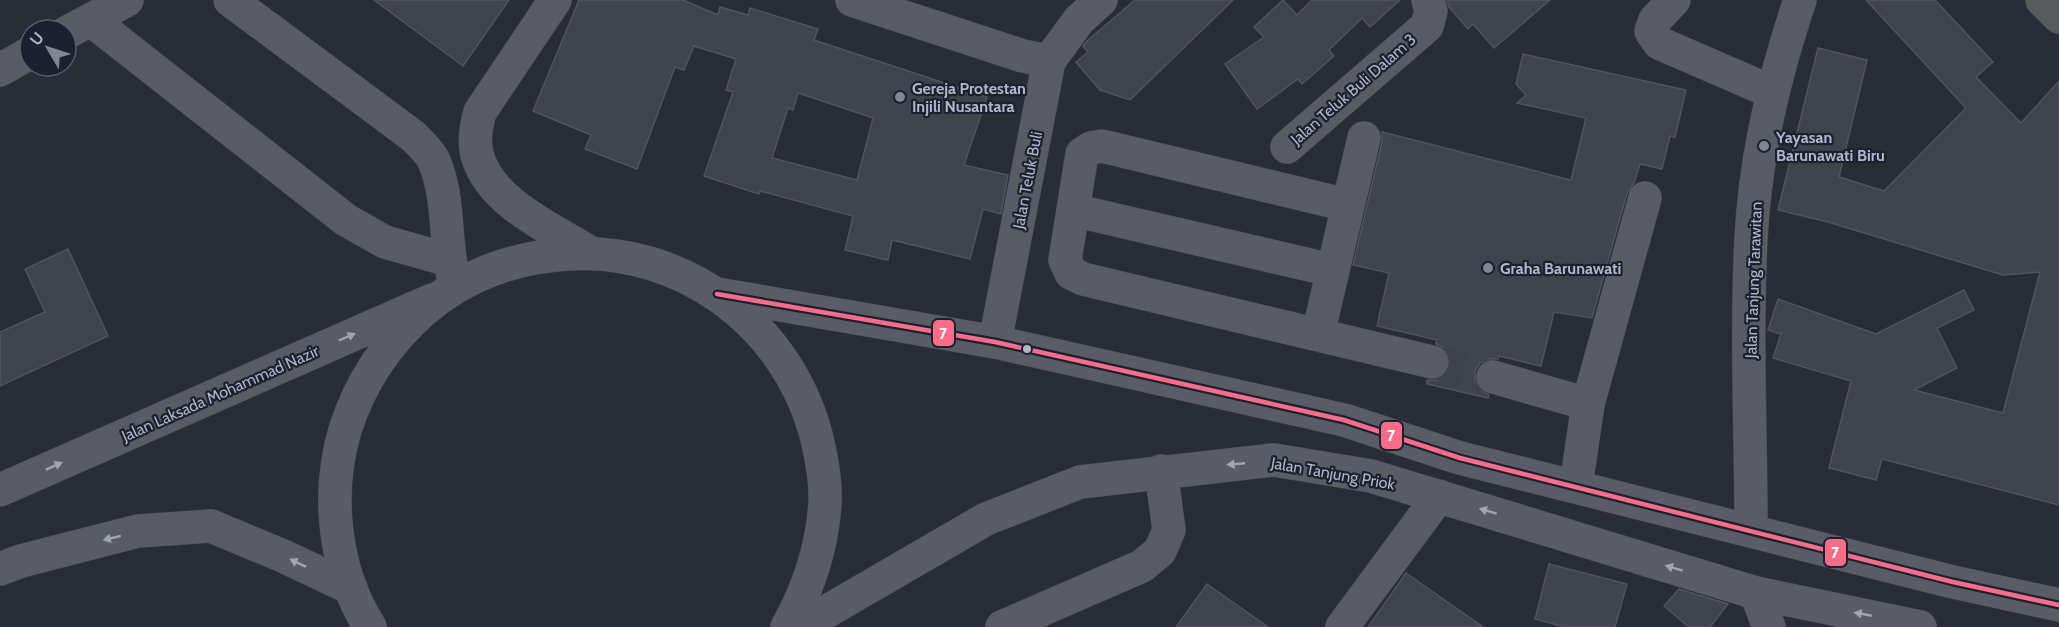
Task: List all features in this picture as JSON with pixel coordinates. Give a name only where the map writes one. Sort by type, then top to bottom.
[{"type":"highway","points":[[2042,0],[2059,17]]},
{"type":"main road","points":[[370,627],[351,588],[338,543],[334,496],[343,439],[353,405],[375,363],[448,281],[543,255],[589,252],[634,258],[678,272],[717,294],[755,325],[786,363],[808,406],[821,452],[825,501],[819,550],[804,596],[787,627]]},
{"type":"main road","points":[[717,294],[995,342],[1344,420],[1460,458],[1953,582],[2059,605]]},
{"type":"main road","name":"Jalan Tanjung Priok","points":[[800,627],[986,519],[1080,482],[1161,471],[1274,460],[1371,476],[1756,594],[1920,627]]},
{"type":"street","points":[[127,0],[78,27],[346,220],[448,281]]},
{"type":"street","points":[[230,0],[413,136],[433,158],[443,189],[448,281]]},
{"type":"street","points":[[555,0],[480,112],[475,133],[477,156],[485,173],[500,193],[589,252]]},
{"type":"street","points":[[852,0],[1023,56],[1049,61]]},
{"type":"street","name":"Jalan Teluk Buli","points":[[995,342],[1049,61],[1079,20],[1101,0]]},
{"type":"street","name":"Jalan Teluk Buli Dalam 3","points":[[1287,147],[1427,26],[1431,11],[1428,0]]},
{"type":"street","points":[[1674,0],[1652,26],[1651,31],[1659,43],[1772,92]]},
{"type":"street","name":"Jalan Tanjung Tarawitan","points":[[1751,530],[1751,239],[1758,177],[1772,92],[1800,0]]},
{"type":"street","points":[[0,70],[18,60]]},
{"type":"street","points":[[1318,334],[1331,270],[1364,138]]},
{"type":"street","points":[[1347,205],[1102,146],[1091,148],[1082,154],[1065,260],[1071,273],[1083,279],[1432,362]]},
{"type":"street","points":[[1576,486],[1588,404],[1645,198]]},
{"type":"street","points":[[1073,210],[1331,270]]},
{"type":"street","name":"Jalan Laksada Mohammad Nazir","points":[[0,490],[448,281]]},
{"type":"street","points":[[1493,377],[1588,404]]},
{"type":"street","points":[[1002,627],[1142,566],[1160,551],[1169,530],[1161,471]]},
{"type":"street","points":[[1342,627],[1439,496]]},
{"type":"street","points":[[0,569],[21,561],[138,531],[210,526],[283,556],[351,588]]},
{"type":"street","points":[[1756,594],[1769,627]]},
{"type":"building","points":[[374,0],[509,0],[463,66]]},
{"type":"building","points":[[579,0],[683,0],[718,15],[720,7],[748,15],[750,8],[818,29],[814,40],[987,97],[964,165],[1008,175],[1001,214],[983,209],[970,259],[892,240],[888,260],[845,250],[853,216],[760,191],[759,194],[704,176],[733,92],[726,90],[736,59],[694,46],[684,70],[675,67],[637,169],[585,149],[591,135],[533,111]],"holes":[[[798,93],[873,118],[857,180],[772,158],[788,108],[793,110]]]},
{"type":"building","points":[[1135,0],[1233,0],[1130,100],[1100,90],[1076,62],[1088,52],[1083,46],[1087,41]]},
{"type":"building","points":[[1283,0],[1297,15],[1312,0],[1400,0],[1370,27],[1362,18],[1329,50],[1334,56],[1302,84],[1298,79],[1257,109],[1225,64],[1264,37],[1254,27]]},
{"type":"building","points":[[1447,0],[1550,0],[1494,48],[1473,24],[1468,29],[1449,7]]},
{"type":"building","points":[[1866,0],[1935,0],[1993,62],[1976,77],[2021,123],[2059,81],[2059,505],[1882,459],[1876,480],[1829,468],[1851,381],[1773,358],[1781,334],[1768,330],[1778,299],[1876,334],[1964,290],[1974,310],[1937,328],[1957,368],[1914,390],[2003,413],[2040,272],[2003,275],[1828,222],[1778,210],[1818,48],[1867,60],[1839,177],[1884,191],[1966,108]]},
{"type":"building","name":"Graha Barunawati","points":[[1523,54],[1686,90],[1675,137],[1670,136],[1662,169],[1640,164],[1634,183],[1627,193],[1592,318],[1554,312],[1541,366],[1499,356],[1498,359],[1489,359],[1480,363],[1475,371],[1475,381],[1480,390],[1489,395],[1488,398],[1427,384],[1427,380],[1438,380],[1446,374],[1450,366],[1450,356],[1444,348],[1436,344],[1437,340],[1377,326],[1389,273],[1353,265],[1382,142],[1382,132],[1571,180],[1586,118],[1517,103],[1526,95],[1516,84]]},
{"type":"building","points":[[68,249],[108,336],[0,386],[0,332],[45,312],[25,269]]},
{"type":"building","points":[[1549,564],[1627,584],[1615,627],[1565,627],[1535,619]]},
{"type":"building","points":[[1406,573],[1483,627],[1368,627]]},
{"type":"building","points":[[1207,584],[1268,627],[1176,627]]},
{"type":"building","points":[[1679,589],[1728,604],[1710,627],[1689,627],[1664,606]]},
{"type":"tunnel","points":[[1432,362],[1493,377]]},
{"type":"transit line","name":"7","points":[[717,294],[995,342],[1344,420],[1460,458],[1953,582],[2059,605]]},
{"type":"place","name":"Gereja Protestan Injili Nusantara","points":[[900,97]]},
{"type":"place","name":"Yayasan Barunawati Biru","points":[[1764,146]]},
{"type":"place","name":"Graha Barunawati","points":[[1488,268]]}]
